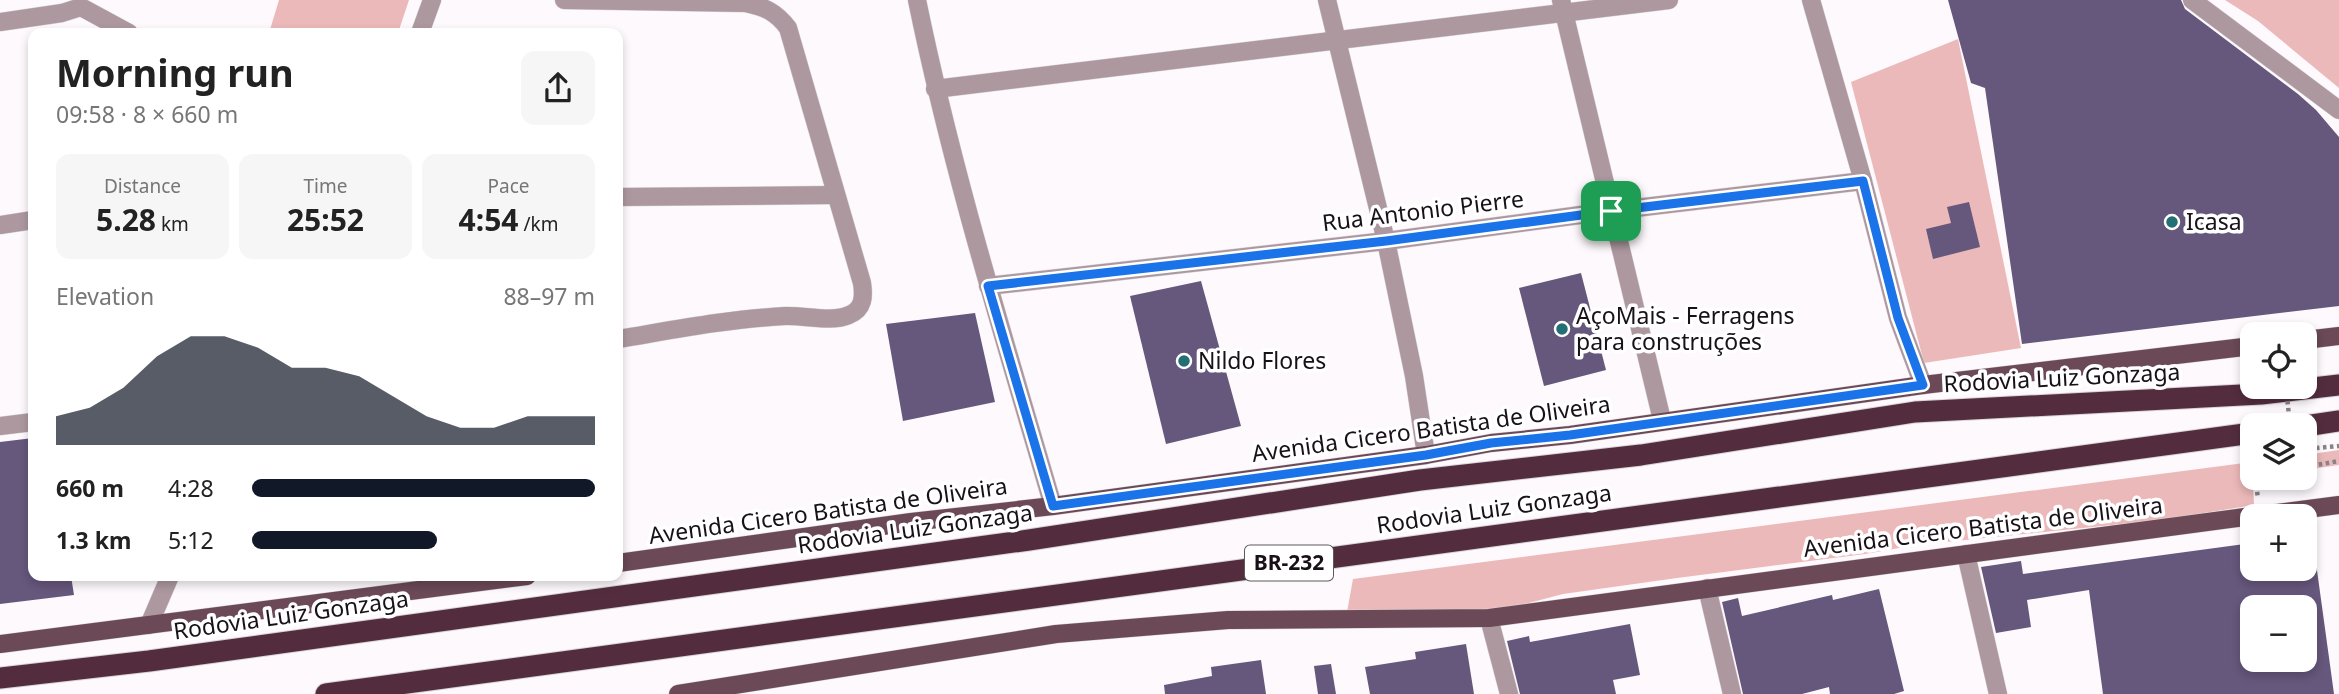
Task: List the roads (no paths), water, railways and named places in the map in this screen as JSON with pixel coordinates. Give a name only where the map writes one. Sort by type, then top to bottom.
[{"type":"highway","name":"Rodovia Luiz Gonzaga","points":[[0,678],[149,661],[947,551],[1420,480],[1641,455],[1914,412],[2261,394],[2339,385]]},
{"type":"highway","points":[[2317,424],[2339,421]]},
{"type":"highway","name":"Rodovia Luiz Gonzaga","points":[[326,694],[2240,435]]},
{"type":"main road","points":[[2317,339],[2339,336]]},
{"type":"main road","name":"Avenida Cicero Batista de Oliveira","points":[[623,563],[1923,385],[2240,347]]},
{"type":"main road","name":"Avenida Cicero Batista de Oliveira","points":[[2317,507],[2339,505]]},
{"type":"main road","name":"Avenida Cicero Batista de Oliveira","points":[[678,694],[792,674],[1069,633],[1228,620],[1489,618],[2240,515]]},
{"type":"main road","points":[[0,644],[488,581]]},
{"type":"street","points":[[422,28],[432,0]]},
{"type":"street","points":[[564,0],[746,3],[763,7],[778,15],[788,27],[862,283],[864,295],[858,310],[850,315],[785,316],[702,325],[623,338]]},
{"type":"street","points":[[917,0],[935,89],[988,286],[1053,506]]},
{"type":"street","points":[[1328,0],[1386,241],[1414,376],[1426,455]]},
{"type":"street","points":[[935,89],[1337,40],[1562,7],[1669,0]]},
{"type":"street","points":[[1811,0],[1863,181],[1898,318],[1923,385]]},
{"type":"street","points":[[2192,0],[2339,110]]},
{"type":"street","points":[[0,22],[62,13],[81,6],[120,28]]},
{"type":"street","points":[[1562,7],[1662,420]]},
{"type":"street","name":"Rua Antonio Pierre","points":[[988,286],[1386,241],[1863,181]]},
{"type":"street","points":[[623,198],[835,195]]},
{"type":"street","points":[[0,225],[28,221]]},
{"type":"street","points":[[0,426],[28,423]]},
{"type":"street","points":[[1966,554],[1998,694]]},
{"type":"street","points":[[149,625],[168,581]]},
{"type":"street","points":[[1707,587],[1732,694]]},
{"type":"street","points":[[1489,618],[1509,694]]},
{"type":"place","name":"Icasa","points":[[2172,222]]},
{"type":"place","name":"AçoMais - Ferragens para construções","points":[[1562,329]]},
{"type":"place","name":"Nildo Flores","points":[[1184,361]]}]
